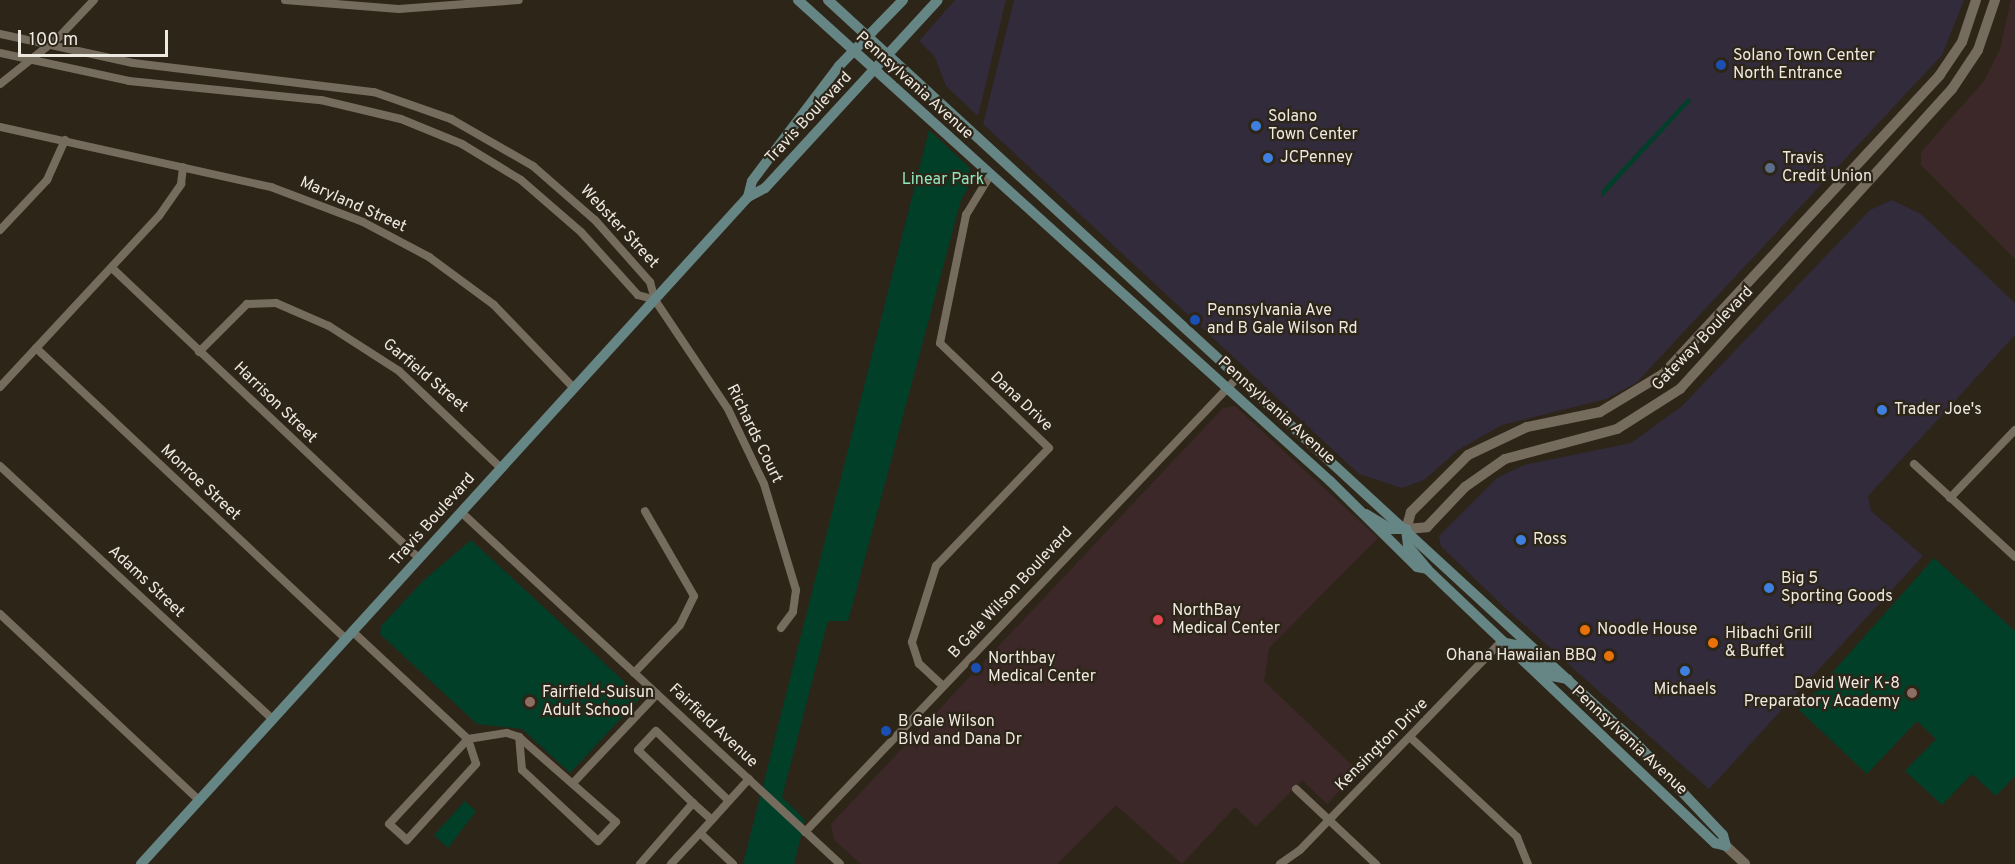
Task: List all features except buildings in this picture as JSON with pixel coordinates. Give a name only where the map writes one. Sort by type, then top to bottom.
[{"type":"main road","name":"Pennsylvania Avenue","points":[[798,0],[873,71],[991,174],[1366,514],[1367,521],[1417,567],[1427,569],[1501,642],[1715,843],[1726,846]]},
{"type":"main road","name":"Pennsylvania Avenue","points":[[828,0],[1634,741],[1723,835],[1726,846]]},
{"type":"main road","name":"Travis Boulevard","points":[[748,197],[752,181],[853,52],[903,0]]},
{"type":"main road","name":"Travis Boulevard","points":[[143,863],[748,197],[765,188],[938,0]]},
{"type":"main road","points":[[1366,514],[1391,529],[1406,529],[1408,546],[1427,569]]},
{"type":"main road","points":[[1503,619],[1501,642],[1517,645],[1552,676],[1568,680]]},
{"type":"street","points":[[0,84],[50,44],[94,0]]},
{"type":"street","points":[[285,0],[399,9],[519,0]]},
{"type":"street","name":"Gateway Boulevard","points":[[1976,0],[1962,42],[1940,75],[1663,374],[1600,412],[1527,427],[1468,455],[1411,513],[1406,529],[1427,527],[1465,487],[1505,459],[1617,429],[1680,389],[1953,89],[1978,50],[1995,0]]},
{"type":"street","name":"Webster Street","points":[[0,34],[133,63],[329,82],[374,92],[451,119],[496,142],[567,194],[650,282],[655,300]]},
{"type":"street","name":"Webster Street","points":[[0,53],[129,81],[321,100],[427,129],[521,180],[581,232],[638,295],[655,300]]},
{"type":"street","name":"Maryland Street","points":[[0,127],[183,167],[316,201],[429,257],[494,305],[574,388]]},
{"type":"street","points":[[0,230],[47,180],[65,140]]},
{"type":"street","points":[[0,387],[112,268],[174,197],[183,167]]},
{"type":"street","name":"Dana Drive","points":[[943,686],[919,664],[912,642],[936,566],[1049,448],[940,343],[966,215],[991,174]]},
{"type":"street","name":"Harrison Street","points":[[112,268],[419,558]]},
{"type":"street","name":"Richards Court","points":[[655,300],[728,410],[764,484],[796,590],[793,612],[781,628]]},
{"type":"street","name":"Garfield Street","points":[[199,352],[247,304],[276,303],[329,326],[399,370],[501,468]]},
{"type":"street","name":"Monroe Street","points":[[36,348],[349,635],[468,739]]},
{"type":"street","name":"B Gale Wilson Boulevard","points":[[805,832],[1239,376]]},
{"type":"street","points":[[1950,498],[2015,430]]},
{"type":"street","points":[[1914,464],[2015,557]]},
{"type":"street","name":"Adams Street","points":[[0,466],[272,719]]},
{"type":"street","points":[[634,674],[680,625],[694,596],[645,511]]},
{"type":"street","name":"Fairfield Avenue","points":[[461,512],[840,864]]},
{"type":"street","points":[[0,614],[199,800]]},
{"type":"street","name":"Kensington Drive","points":[[1280,864],[1329,820],[1411,738],[1501,642]]},
{"type":"street","points":[[574,783],[657,694]]},
{"type":"street","points":[[712,820],[638,750],[656,732],[729,801]]},
{"type":"street","points":[[468,739],[476,764],[407,840],[389,824],[468,739],[507,733],[519,737],[616,822],[598,841],[522,770],[519,737]]},
{"type":"street","points":[[1411,738],[1517,837],[1528,864]]},
{"type":"street","points":[[671,864],[749,779]]},
{"type":"street","points":[[1296,789],[1376,864]]},
{"type":"street","points":[[639,864],[693,803]]},
{"type":"street","points":[[699,833],[733,864]]},
{"type":"street","name":"Pennsylvania Avenue","points":[[1726,846],[1745,864]]},
{"type":"shaded area","points":[[955,0],[1006,0],[978,116],[946,86],[935,57],[919,41]]},
{"type":"shaded area","name":"Solano Town Center","points":[[1014,0],[1964,0],[1942,55],[1636,383],[1606,399],[1502,425],[1458,450],[1424,480],[1402,488],[1359,474],[983,124]]},
{"type":"shaded area","points":[[2011,0],[2015,0],[2015,259],[1921,165],[1921,152],[1984,81],[2000,49]]},
{"type":"shaded area","points":[[1892,200],[1921,214],[2015,303],[2015,335],[1868,496],[1871,511],[1923,556],[1709,789],[1505,608],[1441,546],[1439,536],[1497,478],[1524,465],[1631,443],[1681,407],[1870,210]]},
{"type":"shaded area","name":"NorthBay Medical Center","points":[[1235,406],[1378,538],[1269,648],[1264,681],[1358,771],[1327,804],[1302,780],[1256,827],[1235,807],[1182,864],[1116,805],[1057,864],[861,864],[834,840],[831,824],[1223,408]]},
{"type":"green space","points":[[1688,98],[1691,101],[1601,198],[1601,191]]},
{"type":"green space","name":"Linear Park","points":[[929,130],[969,167],[973,179],[961,200],[848,621],[828,621],[782,797],[805,820],[794,864],[743,864]]},
{"type":"green space","points":[[471,540],[641,697],[570,773],[522,729],[477,724],[380,634],[381,626],[424,580]]},
{"type":"green space","points":[[1934,558],[2015,631],[2015,776],[1996,796],[1972,774],[1942,805],[1905,771],[1936,739],[1917,721],[1867,774],[1799,710]]},
{"type":"green space","points":[[465,801],[476,811],[448,848],[434,835]]},
{"type":"place","name":"Solano Town Center North Entrance","points":[[1721,65]]},
{"type":"place","name":"Solano Town Center","points":[[1256,126]]},
{"type":"place","name":"JCPenney","points":[[1268,158]]},
{"type":"place","name":"Travis Credit Union","points":[[1770,168]]},
{"type":"place","name":"Pennsylvania Ave and B Gale Wilson Rd","points":[[1195,320]]},
{"type":"place","name":"Trader Joe's","points":[[1882,410]]},
{"type":"place","name":"Ross","points":[[1521,540]]},
{"type":"place","name":"Big 5 Sporting Goods","points":[[1769,588]]},
{"type":"place","name":"NorthBay Medical Center","points":[[1158,620]]},
{"type":"place","name":"Noodle House","points":[[1585,630]]},
{"type":"place","name":"Hibachi Grill & Buffet","points":[[1713,643]]},
{"type":"place","name":"Ohana Hawaiian BBQ","points":[[1609,656]]},
{"type":"place","name":"Northbay Medical Center","points":[[976,668]]},
{"type":"place","name":"Michaels","points":[[1685,671]]},
{"type":"place","name":"David Weir K-8 Preparatory Academy","points":[[1912,693]]},
{"type":"place","name":"Fairfield-Suisun Adult School","points":[[530,702]]},
{"type":"place","name":"B Gale Wilson Blvd and Dana Dr","points":[[886,731]]}]
